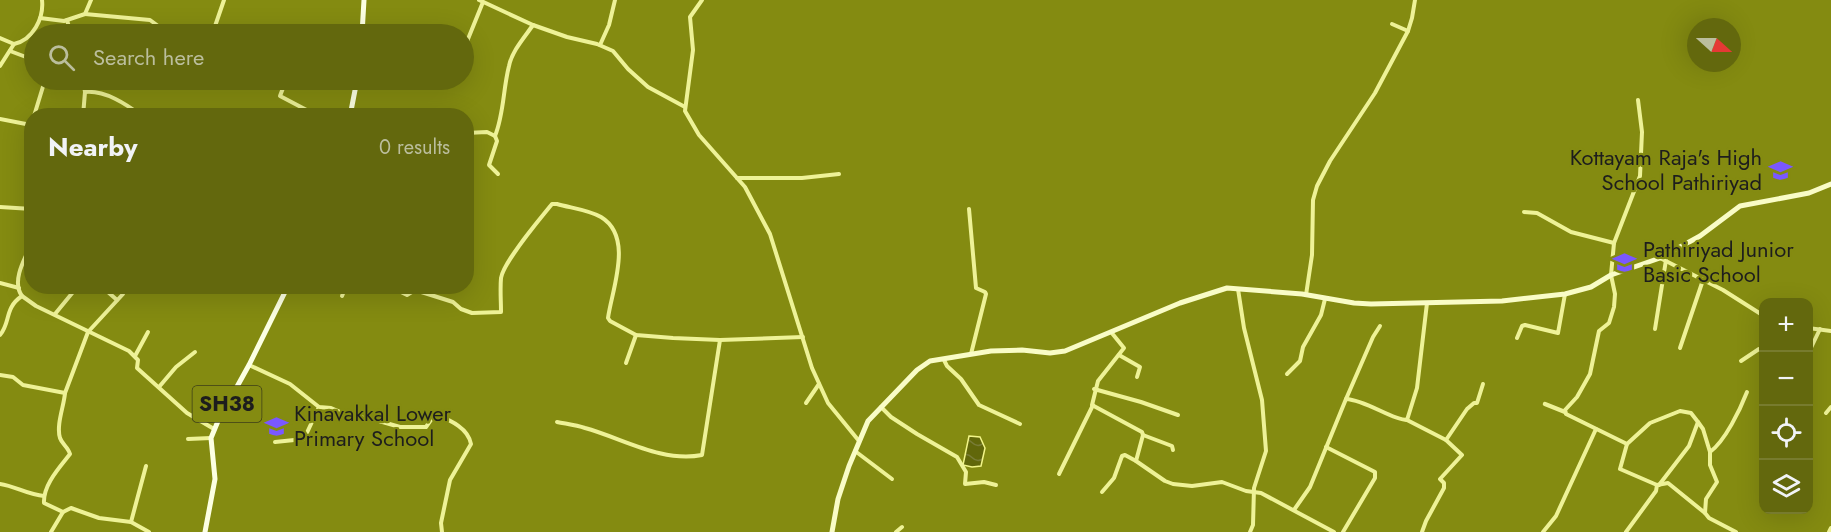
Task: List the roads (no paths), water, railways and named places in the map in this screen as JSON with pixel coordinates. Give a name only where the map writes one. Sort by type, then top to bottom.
[{"type":"main road","points":[[363,24],[364,0]]},
{"type":"main road","points":[[352,108],[355,90]]},
{"type":"main road","points":[[832,532],[838,499],[868,421],[917,370],[930,361],[991,351],[1022,350],[1050,353],[1065,351],[1180,303],[1227,288],[1306,295],[1354,303],[1502,301],[1565,294],[1591,287],[1611,275],[1663,259],[1700,236],[1740,206],[1809,193],[1831,184]]},
{"type":"main road","name":"SH38","points":[[205,532],[215,479],[211,438],[284,294]]},
{"type":"street","points":[[36,24],[43,8],[42,0]]},
{"type":"street","points":[[85,14],[91,0]]},
{"type":"street","points":[[216,24],[224,0]]},
{"type":"street","points":[[600,45],[609,25],[615,0]]},
{"type":"street","points":[[702,0],[690,17],[693,50],[685,107],[699,135],[745,187],[770,234],[812,368],[828,403],[860,441]]},
{"type":"street","points":[[1306,295],[1312,255],[1313,200],[1317,186],[1330,161],[1375,93],[1407,31],[1415,0]]},
{"type":"street","points":[[473,24],[481,1],[533,25],[600,45],[613,51],[648,87],[685,107]]},
{"type":"street","points":[[40,18],[64,21],[85,14],[150,20],[155,24]]},
{"type":"street","points":[[66,20],[67,24]]},
{"type":"street","points":[[1392,24],[1407,31]]},
{"type":"street","points":[[498,174],[489,165],[497,141],[495,136],[507,85],[508,66],[533,25]]},
{"type":"street","points":[[0,38],[14,44]]},
{"type":"street","points":[[0,66],[14,44],[24,39]]},
{"type":"street","points":[[10,51],[24,56]]},
{"type":"street","points":[[36,108],[42,90]]},
{"type":"street","points":[[83,108],[84,90]]},
{"type":"street","points":[[89,90],[118,100],[130,108]]},
{"type":"street","points":[[282,90],[280,96],[303,108]]},
{"type":"street","points":[[1565,412],[1590,374],[1599,331],[1611,318],[1615,294],[1611,275],[1614,243],[1640,176],[1642,132],[1638,100]]},
{"type":"street","points":[[0,119],[24,124]]},
{"type":"street","points":[[474,133],[487,132],[495,136]]},
{"type":"street","points":[[736,178],[802,178],[839,174]]},
{"type":"street","points":[[428,294],[448,300],[472,313],[501,312],[501,276],[513,255],[539,220],[552,204],[557,204],[601,217],[610,224],[617,242],[619,264],[608,318],[610,321],[636,335],[720,340],[803,337]]},
{"type":"street","points":[[0,207],[24,208]]},
{"type":"street","points":[[969,209],[976,288],[986,292],[971,354]]},
{"type":"street","points":[[1524,212],[1537,213],[1571,232],[1614,243]]},
{"type":"street","points":[[1655,329],[1663,259],[1723,290],[1759,313]]},
{"type":"street","points":[[24,261],[18,275],[22,296],[36,306],[129,351],[138,360],[137,368],[187,413],[214,429]]},
{"type":"street","points":[[1680,348],[1703,280]]},
{"type":"street","points":[[0,283],[19,288]]},
{"type":"street","points":[[1238,289],[1244,328],[1262,400],[1265,430],[1266,451],[1254,492],[1253,525],[1250,532]]},
{"type":"street","points":[[55,314],[71,294]]},
{"type":"street","points":[[110,294],[117,300]]},
{"type":"street","points":[[63,512],[44,503],[44,496],[47,486],[70,454],[59,435],[66,393],[88,332],[123,294]]},
{"type":"street","points":[[1517,338],[1522,326],[1525,325],[1558,333],[1565,294]]},
{"type":"street","points":[[0,335],[10,308],[22,296]]},
{"type":"street","points":[[1287,374],[1300,361],[1303,347],[1321,315],[1325,299]]},
{"type":"street","points":[[1407,420],[1417,388],[1427,303]]},
{"type":"street","points":[[1294,510],[1310,488],[1372,337],[1380,326]]},
{"type":"street","points":[[1813,328],[1831,331]]},
{"type":"street","points":[[1810,352],[1820,329]]},
{"type":"street","points":[[135,356],[148,332]]},
{"type":"street","points":[[1059,474],[1093,405],[1094,389],[1124,348],[1111,332]]},
{"type":"street","points":[[626,363],[636,335]]},
{"type":"street","points":[[557,422],[585,428],[654,451],[686,456],[702,455],[720,340]]},
{"type":"street","points":[[1741,361],[1759,349]]},
{"type":"street","points":[[159,387],[176,367],[195,351]]},
{"type":"street","points":[[1119,355],[1140,366],[1137,377]]},
{"type":"street","points":[[944,360],[979,405],[1020,424]]},
{"type":"street","points":[[249,365],[290,384],[319,407],[331,408],[345,414],[400,427],[426,427],[435,414],[453,422],[465,432],[471,444],[450,480],[441,523],[442,532]]},
{"type":"street","points":[[0,375],[13,377],[22,385],[66,393]]},
{"type":"street","points":[[806,403],[819,383]]},
{"type":"street","points":[[1446,440],[1467,409],[1474,403],[1477,404],[1483,384]]},
{"type":"street","points":[[1094,389],[1178,415]]},
{"type":"street","points":[[1710,452],[1716,448],[1729,427],[1747,392]]},
{"type":"street","points":[[1346,399],[1358,401],[1403,421],[1407,420],[1446,440],[1462,453],[1462,458],[1440,479],[1444,483],[1444,488],[1422,532]]},
{"type":"street","points":[[1545,404],[1627,444]]},
{"type":"street","points":[[1093,405],[1143,435],[1172,446],[1173,450]]},
{"type":"street","points":[[880,406],[891,417],[957,457],[966,472],[965,484],[984,482],[996,485]]},
{"type":"street","points":[[275,442],[304,439],[319,407]]},
{"type":"street","points":[[1826,413],[1831,407]]},
{"type":"street","points":[[1705,513],[1706,499],[1717,482],[1710,465],[1710,452],[1703,429],[1690,413],[1680,411],[1650,423],[1627,444],[1620,469],[1658,485],[1668,483],[1709,518],[1736,532]]},
{"type":"street","points":[[1626,532],[1658,485],[1689,446],[1698,422]]},
{"type":"street","points":[[1543,532],[1556,516],[1597,429]]},
{"type":"street","points":[[1136,461],[1143,435]]},
{"type":"street","points":[[188,439],[211,438]]},
{"type":"street","points":[[1326,447],[1375,472],[1375,478],[1343,532]]},
{"type":"street","points":[[855,451],[892,479]]},
{"type":"street","points":[[1102,492],[1113,477],[1122,456],[1125,455],[1173,484],[1192,486],[1222,482],[1271,497],[1334,532]]},
{"type":"street","points":[[131,522],[146,466]]},
{"type":"street","points":[[0,484],[11,485],[35,495],[44,496]]},
{"type":"street","points":[[51,532],[63,512],[71,508],[99,518],[131,522],[149,532]]},
{"type":"street","points":[[134,532],[139,526]]},
{"type":"street","points":[[896,532],[902,527]]},
{"type":"street","points":[[1829,532],[1831,528]]},
{"type":"water","points":[[969,436],[980,437],[985,448],[981,466],[963,465]]},
{"type":"place","name":"Kottayam Raja's High School Pathiriyad","points":[[1780,170]]},
{"type":"place","name":"Pathiriyad Junior Basic School","points":[[1625,262]]},
{"type":"place","name":"Kinavakkal Lower Primary School","points":[[276,426]]}]
